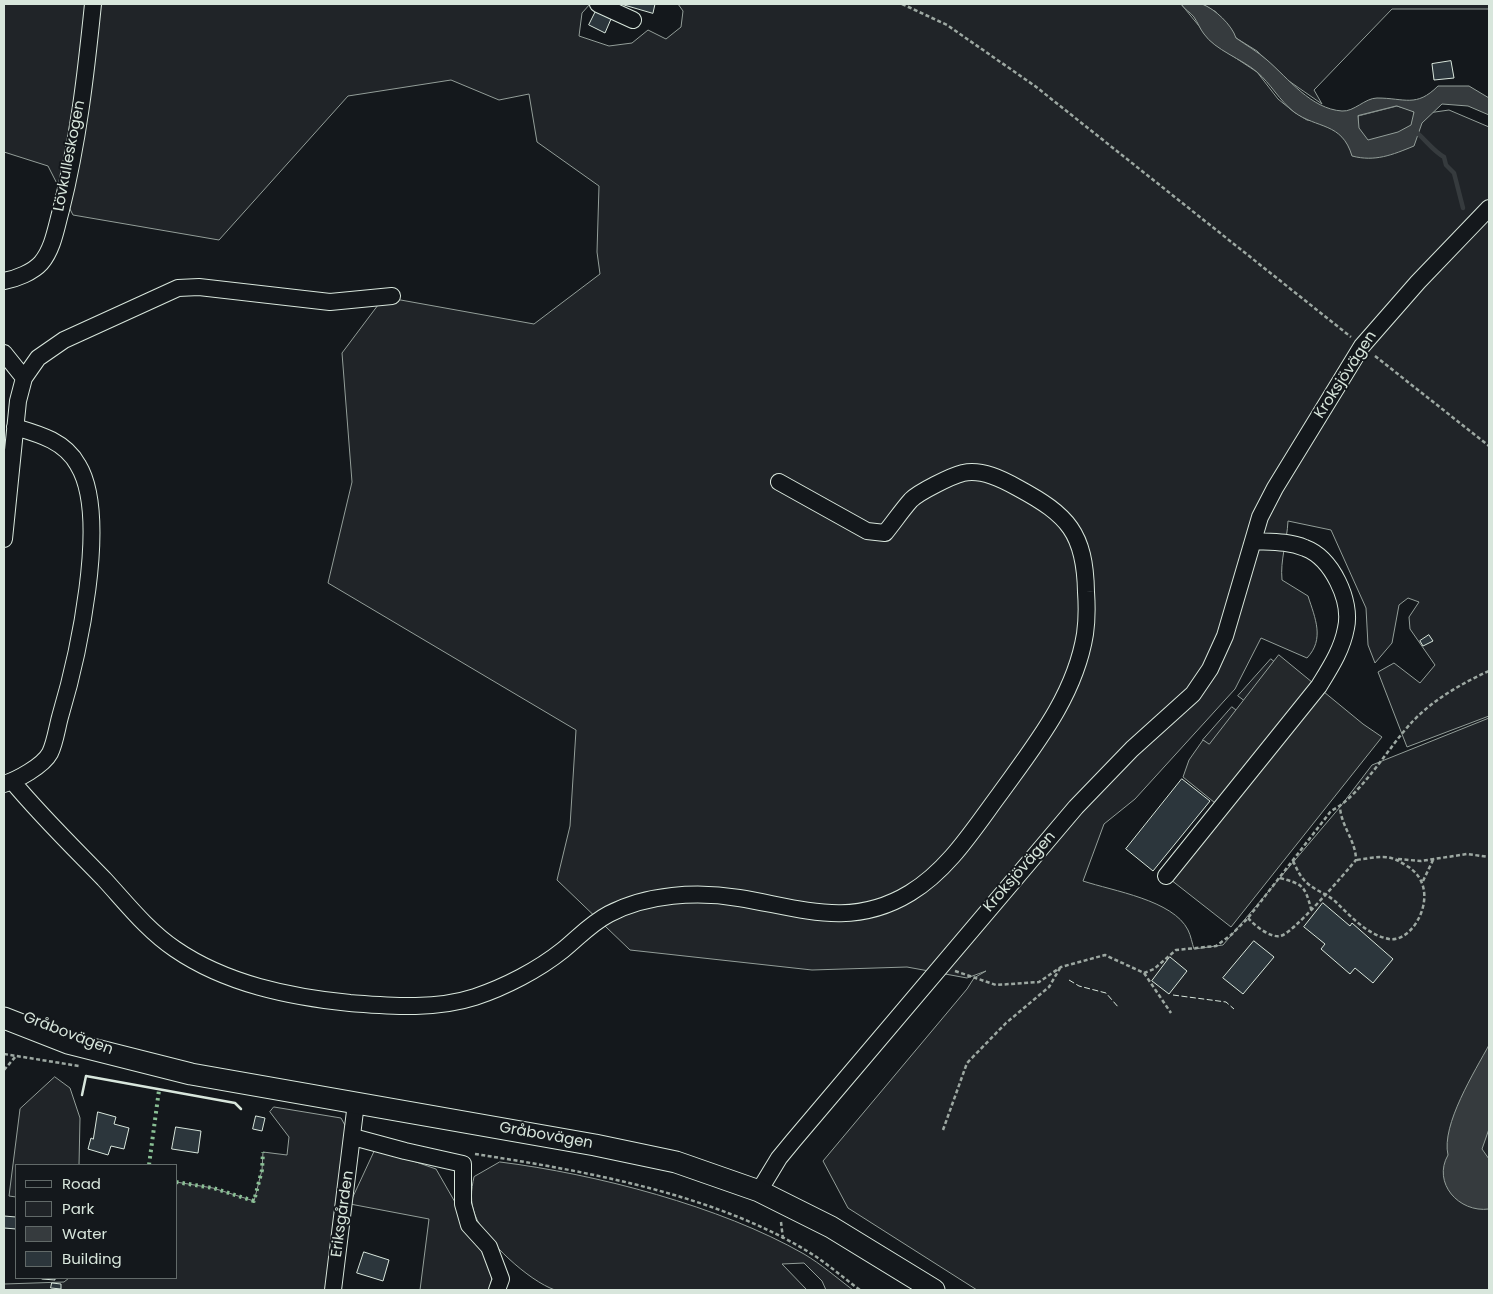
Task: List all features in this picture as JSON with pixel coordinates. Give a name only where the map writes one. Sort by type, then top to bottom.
[{"type":"main road","name":"Gråbovägen","points":[[4,1009],[132,1059]]},
{"type":"main road","name":"Gråbovägen","points":[[4,1018],[68,1043],[191,1074],[595,1144],[667,1160],[760,1191],[830,1227],[934,1290]]},
{"type":"street","name":"Lövkulleskogen","points":[[4,281],[23,275],[40,264],[50,249],[66,189],[82,98],[94,4]]},
{"type":"street","points":[[598,4],[633,20]]},
{"type":"street","name":"Kroksjövägen","points":[[760,1191],[779,1158],[792,1141],[1076,807],[1132,749],[1193,694],[1210,669],[1225,636],[1260,517],[1275,488],[1362,346],[1418,282],[1489,208]]},
{"type":"street","points":[[4,538],[18,401],[24,378],[38,358],[64,340],[178,288],[199,287],[330,302],[392,296]]},
{"type":"street","points":[[4,353],[24,378]]},
{"type":"street","points":[[15,428],[46,436],[69,452],[79,466],[88,493],[90,531],[85,610],[75,666],[50,754],[22,778],[8,782],[140,920],[174,949],[204,965],[254,985],[308,999],[418,1006],[444,1005],[476,997],[534,970],[564,949],[589,925],[611,912],[631,904],[665,896],[737,898],[833,915],[854,913],[884,906],[907,896],[925,884],[952,856],[1021,764],[1067,694],[1084,636],[1087,610],[1084,552],[1065,520],[1028,493],[989,474],[967,472],[913,498],[885,533],[868,531],[779,482]]},
{"type":"street","points":[[1166,876],[1319,686],[1338,655],[1346,628],[1348,609],[1344,593],[1324,562],[1308,549],[1286,542],[1253,541]]},
{"type":"street","name":"Eriksgården","points":[[333,1290],[356,1103]]},
{"type":"street","points":[[353,1137],[405,1152],[463,1164],[463,1204],[469,1225],[490,1247],[501,1279],[497,1290]]},
{"type":"path","points":[[902,4],[947,25],[1034,86],[1489,446]]},
{"type":"path","points":[[1144,973],[1154,969],[1176,950],[1216,946],[1231,935],[1280,878],[1331,811],[1340,807],[1414,720],[1444,696],[1489,671]]},
{"type":"path","points":[[1340,807],[1341,819],[1356,852],[1356,860]]},
{"type":"path","points":[[1247,917],[1253,924],[1274,936],[1282,936],[1288,933],[1356,860],[1382,857],[1421,861],[1467,854],[1489,857]]},
{"type":"path","points":[[1423,881],[1434,858]]},
{"type":"path","points":[[1293,861],[1302,878],[1309,885],[1326,893],[1372,933],[1390,940],[1402,938],[1414,925],[1423,909],[1426,895],[1423,881],[1411,868],[1396,859]]},
{"type":"path","points":[[1280,878],[1299,883],[1305,888],[1311,909]]},
{"type":"path","points":[[940,966],[996,985],[1039,982],[1061,967],[1105,955],[1144,973],[1170,1012]]},
{"type":"path","points":[[943,1130],[967,1063],[1006,1023],[1049,987],[1061,967]]},
{"type":"path","points":[[4,1070],[16,1056]]},
{"type":"green space","points":[[4,4],[590,4],[582,13],[579,36],[609,46],[632,43],[648,30],[666,39],[681,27],[683,11],[678,4],[1181,4],[1213,43],[1257,72],[1278,99],[1307,120],[1358,123],[1358,116],[1397,106],[1414,111],[1414,115],[1449,110],[1489,127],[1489,716],[1407,747],[1378,672],[1394,663],[1420,683],[1435,665],[1410,629],[1409,617],[1419,602],[1408,598],[1399,605],[1392,643],[1375,663],[1368,645],[1366,608],[1331,530],[1288,521],[1282,565],[1282,580],[1308,596],[1317,628],[1316,643],[1312,651],[1307,658],[1261,638],[1235,689],[1135,799],[1104,824],[1083,881],[1141,898],[1169,911],[1188,930],[1194,949],[1223,945],[1340,807],[1372,765],[1489,718],[1489,1290],[977,1290],[848,1208],[823,1161],[967,989],[974,978],[986,971],[967,978],[907,967],[812,970],[630,950],[557,880],[570,826],[576,730],[328,583],[352,482],[342,353],[384,297],[534,324],[600,274],[597,252],[599,186],[537,142],[529,94],[499,100],[451,80],[348,96],[219,240],[73,215],[48,166],[4,152]]},
{"type":"green space","points":[[1202,4],[1489,4],[1489,9],[1392,9],[1314,90],[1322,104],[1286,79],[1257,51],[1236,38],[1216,12]]},
{"type":"green space","points":[[1271,659],[1288,673],[1257,710],[1238,696]]},
{"type":"green space","points":[[1232,707],[1249,720],[1221,755],[1203,740]]},
{"type":"green space","points":[[55,1077],[70,1088],[80,1118],[79,1164],[15,1164],[15,1197],[9,1196],[20,1109]]},
{"type":"green space","points":[[274,1107],[341,1118],[347,1129],[326,1290],[4,1290],[4,1284],[64,1282],[68,1279],[178,1279],[178,1182],[213,1188],[254,1201],[262,1170],[263,1152],[287,1155],[289,1137],[270,1112]]},
{"type":"green space","points":[[376,1148],[436,1169],[494,1270],[489,1290],[420,1290],[429,1219],[350,1204]]},
{"type":"green space","points":[[500,1162],[576,1175],[656,1194],[735,1221],[804,1254],[853,1290],[826,1290],[822,1281],[804,1263],[782,1264],[807,1290],[555,1290],[533,1278],[509,1259],[488,1236],[475,1215],[472,1205],[474,1177]]},
{"type":"shaded area","points":[[1279,655],[1363,724],[1382,737],[1231,927],[1166,876],[1220,807],[1183,777],[1189,760],[1203,740],[1209,744]]},
{"type":"water","points":[[1200,3],[1207,6],[1227,23],[1236,38],[1263,57],[1301,92],[1320,105],[1331,109],[1346,111],[1368,100],[1377,98],[1416,99],[1430,93],[1438,86],[1469,86],[1489,98],[1489,115],[1468,106],[1442,104],[1422,123],[1414,146],[1391,155],[1376,158],[1352,156],[1348,145],[1342,137],[1328,128],[1294,112],[1257,72],[1209,40],[1194,17],[1181,4]],"holes":[[[1397,106],[1414,112],[1411,125],[1398,132],[1368,140],[1359,128],[1358,116]]]},
{"type":"water","points":[[1489,1045],[1489,1129],[1482,1149],[1489,1159],[1489,1209],[1478,1209],[1459,1201],[1451,1194],[1443,1176],[1448,1155],[1449,1129],[1454,1114],[1468,1083]]},
{"type":"building","points":[[621,4],[655,4],[653,13]]},
{"type":"building","points":[[596,11],[611,19],[605,33],[589,25]]},
{"type":"building","points":[[1451,61],[1454,78],[1434,80],[1432,64]]},
{"type":"building","points":[[1429,635],[1433,641],[1423,646],[1420,641]]},
{"type":"building","points":[[1182,779],[1210,801],[1153,871],[1126,849]]},
{"type":"building","points":[[1323,903],[1350,926],[1352,923],[1393,959],[1373,983],[1355,968],[1350,974],[1321,949],[1325,944],[1304,927]]},
{"type":"building","points":[[1254,941],[1274,957],[1243,994],[1223,978]]},
{"type":"building","points":[[1170,957],[1187,971],[1169,994],[1152,981]]},
{"type":"building","points":[[98,1112],[116,1117],[114,1124],[129,1128],[124,1149],[111,1146],[108,1155],[88,1149],[91,1138],[93,1139]]},
{"type":"building","points":[[256,1116],[265,1118],[262,1131],[253,1129]]},
{"type":"building","points":[[176,1127],[201,1131],[198,1153],[172,1149]]},
{"type":"building","points":[[4,1216],[15,1217],[15,1229],[4,1228]]},
{"type":"building","points":[[364,1252],[389,1260],[383,1281],[357,1273]]},
{"type":"building","points":[[52,1283],[61,1284],[61,1289],[51,1288]]},
{"type":"waterway","points":[[1415,131],[1436,152],[1444,157],[1446,165],[1454,173],[1463,208]]},
{"type":"hedge","points":[[149,1164],[159,1090]]},
{"type":"hedge","points":[[178,1182],[213,1188],[254,1201],[262,1170],[263,1152]]},
{"type":"fence","points":[[1069,980],[1079,986],[1106,993],[1119,1008]]},
{"type":"fence","points":[[1173,995],[1226,1002],[1234,1009]]},
{"type":"wall","points":[[82,1095],[86,1076],[235,1103],[241,1109]]}]
